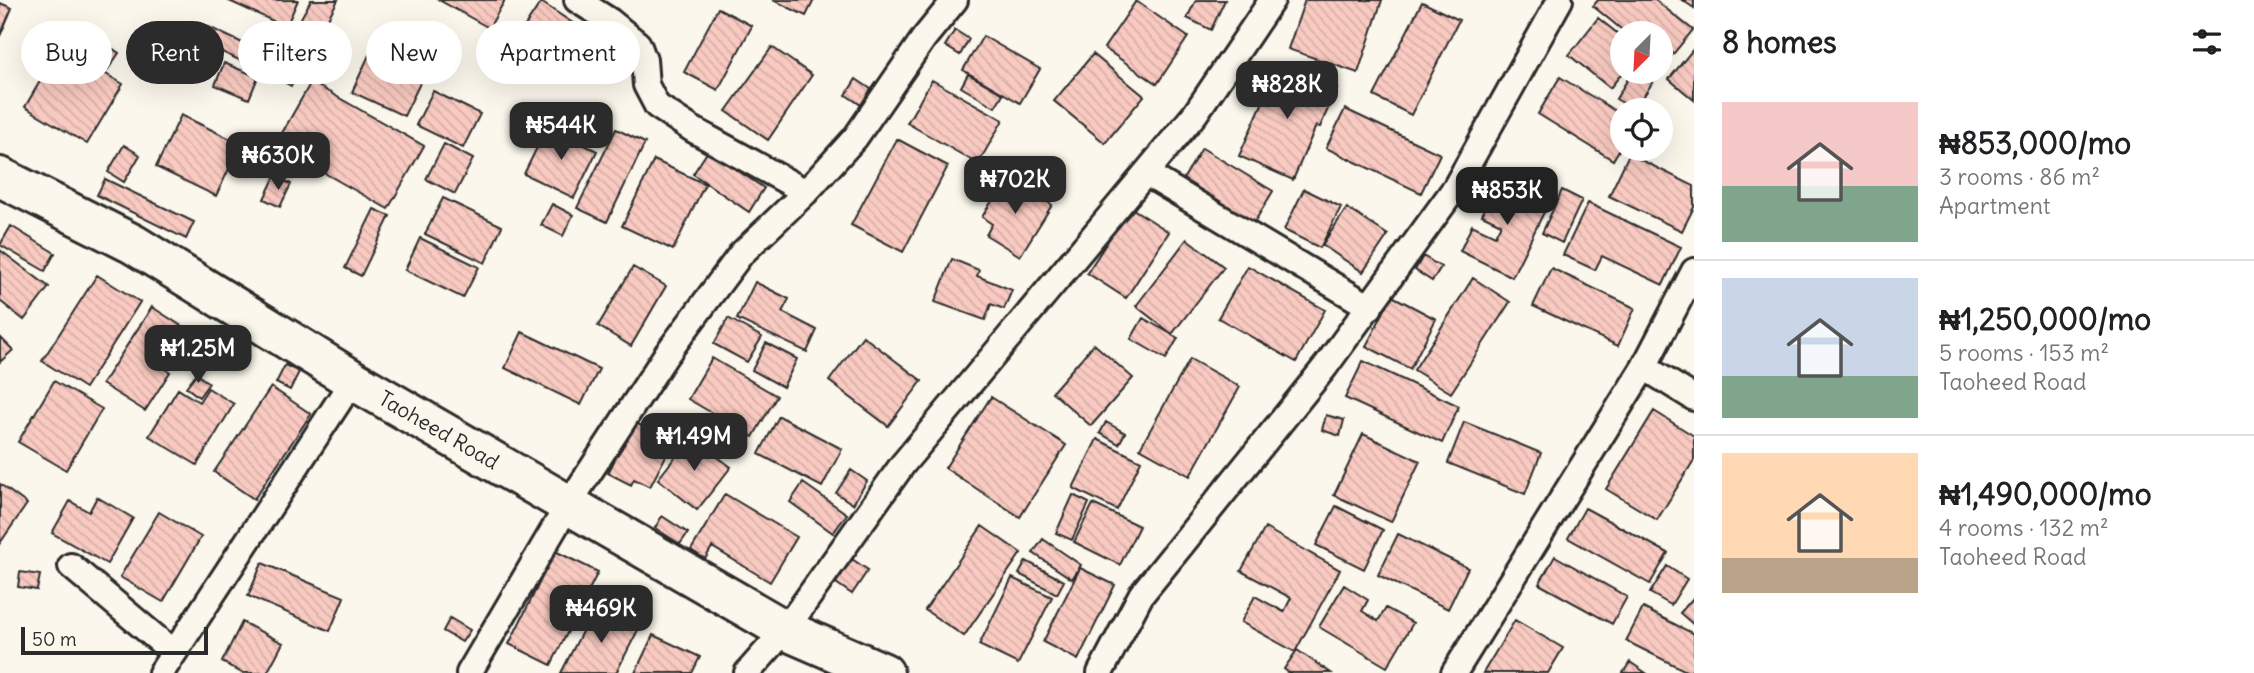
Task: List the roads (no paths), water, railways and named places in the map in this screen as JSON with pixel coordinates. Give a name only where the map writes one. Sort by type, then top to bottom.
[{"type":"main road","name":"Taoheed Road","points":[[0,177],[134,244],[353,380],[785,630],[884,673]]},
{"type":"street","points":[[577,0],[611,20],[638,44],[646,85],[657,106],[692,129],[806,192]]},
{"type":"street","points":[[469,673],[568,505],[666,355],[741,254],[806,192],[855,138],[924,38],[955,0]]},
{"type":"street","points":[[747,673],[785,630],[903,464],[1195,114],[1272,0]]},
{"type":"street","points":[[1100,673],[1141,595],[1325,367],[1455,188],[1560,0]]},
{"type":"street","points":[[1147,174],[1370,307]]},
{"type":"street","points":[[1454,673],[1644,367],[1694,271]]},
{"type":"street","points":[[1644,367],[1694,398]]},
{"type":"street","points":[[71,566],[168,663],[353,380]]}]
